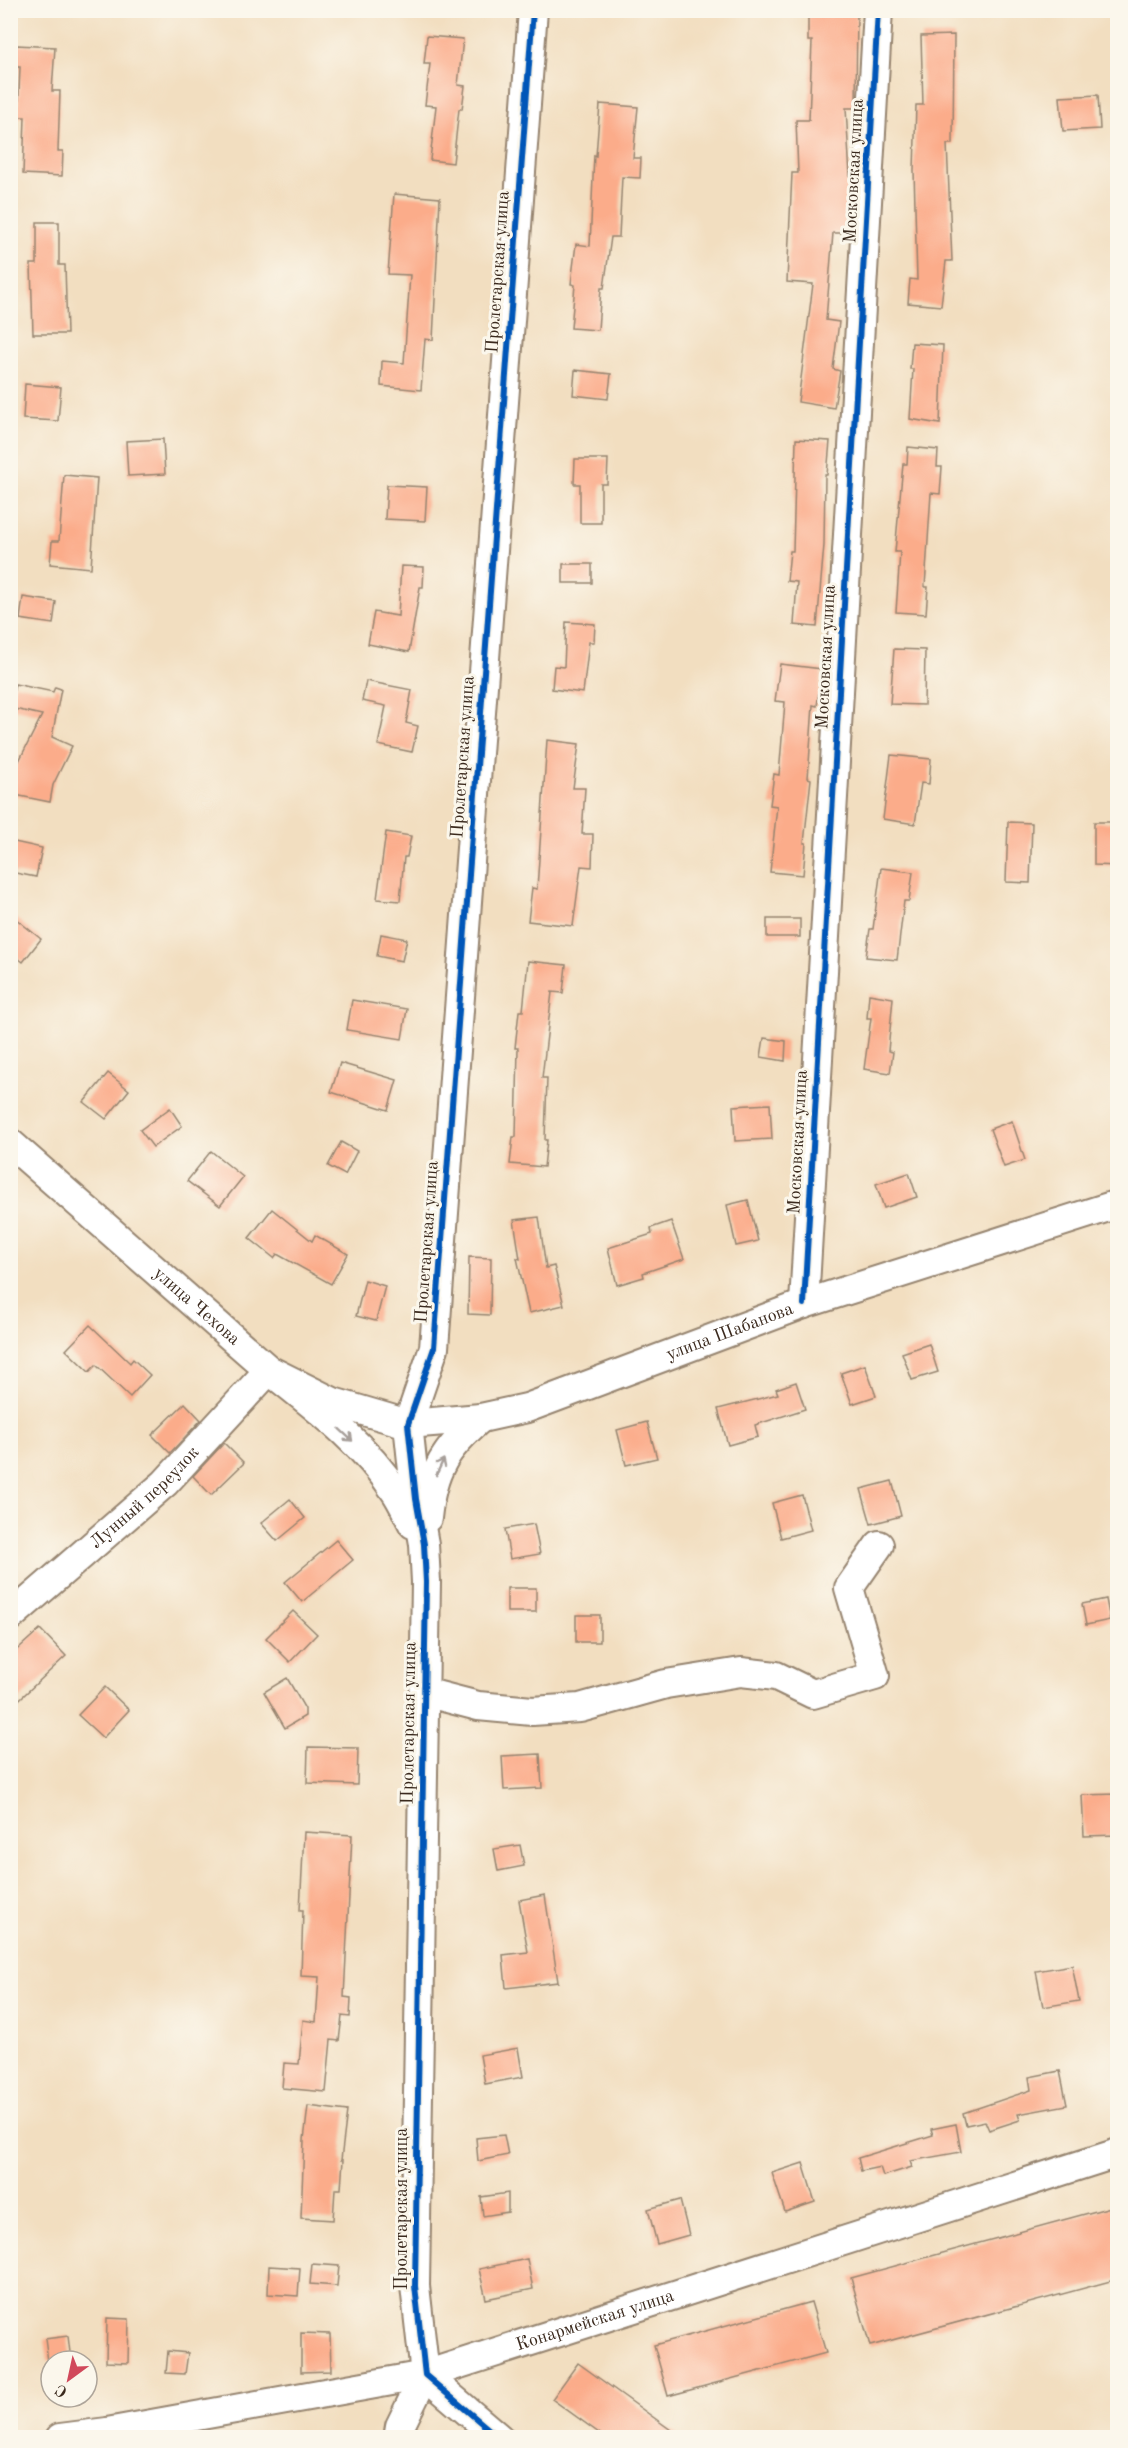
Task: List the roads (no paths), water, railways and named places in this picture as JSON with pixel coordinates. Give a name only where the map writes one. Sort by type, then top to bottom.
[{"type":"street","name":"Пролетарская улица","points":[[425,2375],[415,2286],[426,1582],[424,1544],[416,1499],[408,1424],[434,1348],[533,10]]},
{"type":"street","name":"Московская улица","points":[[804,1304],[878,10]]},
{"type":"street","name":"улица Чехова","points":[[10,1143],[269,1370],[333,1402],[408,1424]]},
{"type":"street","name":"улица Шабанова","points":[[408,1424],[481,1418],[527,1408],[804,1304],[1118,1204]]},
{"type":"street","points":[[269,1370],[326,1416],[362,1449],[395,1491],[424,1544]]},
{"type":"street","name":"Лунный переулок","points":[[10,1617],[165,1483],[269,1370]]},
{"type":"street","points":[[424,1544],[429,1494],[440,1464],[458,1437],[481,1418]]},
{"type":"street","points":[[424,1692],[478,1706],[532,1711],[580,1708],[666,1684],[741,1672],[776,1676],[813,1694],[874,1676],[849,1588],[879,1545]]},
{"type":"street","name":"Конармейская улица","points":[[60,2438],[106,2435],[425,2375],[1118,2153]]},
{"type":"street","points":[[398,2438],[400,2426],[425,2375],[499,2438]]}]
